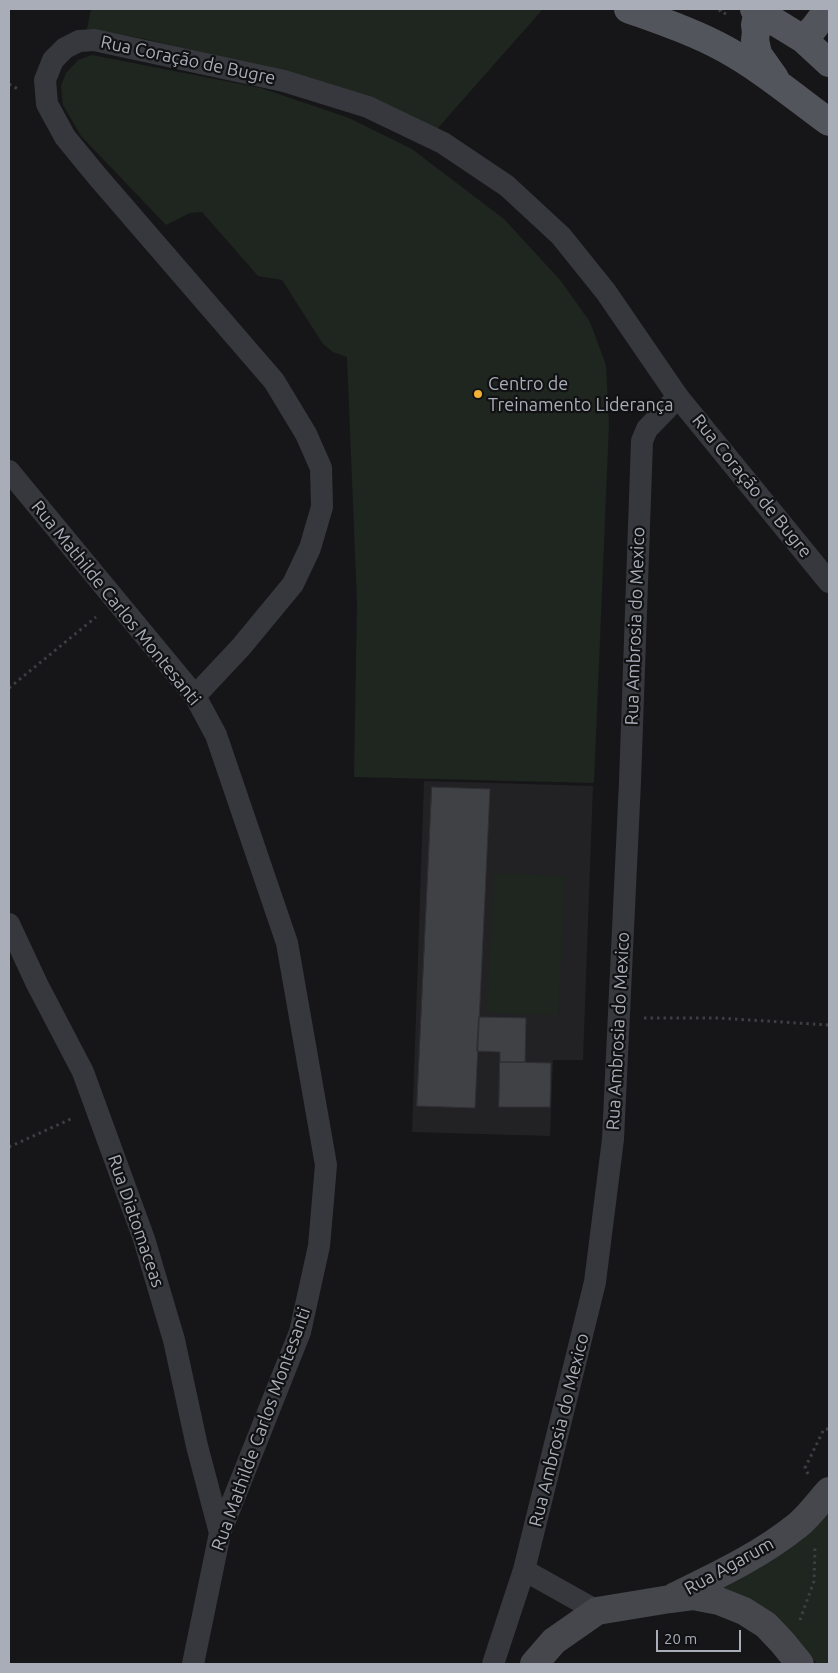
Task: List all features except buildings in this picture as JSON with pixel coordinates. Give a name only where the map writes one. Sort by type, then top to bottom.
[{"type":"main road","points":[[628,9],[686,30],[726,50],[782,87],[829,122]]},
{"type":"main road","points":[[756,9],[755,40],[758,54],[782,87]]},
{"type":"main road","points":[[756,9],[803,39],[829,63]]},
{"type":"main road","points":[[803,39],[828,9]]},
{"type":"main road","name":"Rua Agarum","points":[[670,1598],[747,1561],[800,1523],[829,1491]]},
{"type":"main road","name":"Rua Agarum","points":[[597,1611],[670,1598],[693,1596],[719,1601],[744,1611],[766,1625],[800,1664]]},
{"type":"main road","points":[[534,1664],[554,1641],[597,1611]]},
{"type":"street","name":"Rua Coração de Bugre","points":[[195,696],[241,647],[293,584],[310,548],[322,507],[321,468],[306,434],[274,381],[103,184],[65,137],[47,104],[45,80],[53,60],[65,48],[79,41],[94,40],[284,80],[368,107],[444,143],[507,186],[561,236],[606,292],[678,396],[829,582]]},
{"type":"street","name":"Rua Ambrosia do Mexico","points":[[492,1664],[524,1570],[595,1282],[613,1139],[630,782],[642,441],[647,429],[678,396]]},
{"type":"street","name":"Rua Mathilde Carlos Montesanti","points":[[9,471],[195,696],[216,736],[287,943],[326,1165],[319,1246],[300,1332],[220,1532],[193,1664]]},
{"type":"street","name":"Rua Diatomaceas","points":[[9,924],[37,984],[83,1072],[144,1239],[174,1340],[197,1446],[220,1532]]},
{"type":"street","points":[[524,1570],[597,1611]]},
{"type":"path","points":[[9,688],[117,601]]},
{"type":"path","points":[[618,1017],[718,1018],[829,1024]]},
{"type":"path","points":[[9,1147],[48,1129]]},
{"type":"path","points":[[805,1468],[824,1429],[829,1429]]},
{"type":"path","points":[[783,1643],[797,1627],[814,1581],[815,1546]]},
{"type":"shaded area","points":[[91,9],[543,9],[437,129],[297,75],[145,39],[87,29]]},
{"type":"shaded area","name":"Centro de Treinamento Liderança","points":[[92,55],[261,88],[349,118],[412,149],[504,219],[561,281],[590,322],[606,365],[609,424],[594,783],[354,777],[357,603],[347,357],[333,352],[323,344],[282,280],[258,276],[202,212],[190,213],[166,225],[81,136],[63,105],[61,86],[66,73],[78,60]]},
{"type":"shaded area","points":[[424,781],[593,786],[583,1060],[553,1060],[550,1136],[412,1132]]},
{"type":"shaded area","points":[[494,873],[565,876],[558,1015],[487,1013]]},
{"type":"shaded area","points":[[829,1506],[829,1664],[817,1664],[797,1638],[705,1590]]},
{"type":"place","name":"Centro de Treinamento Liderança","points":[[478,394]]}]
